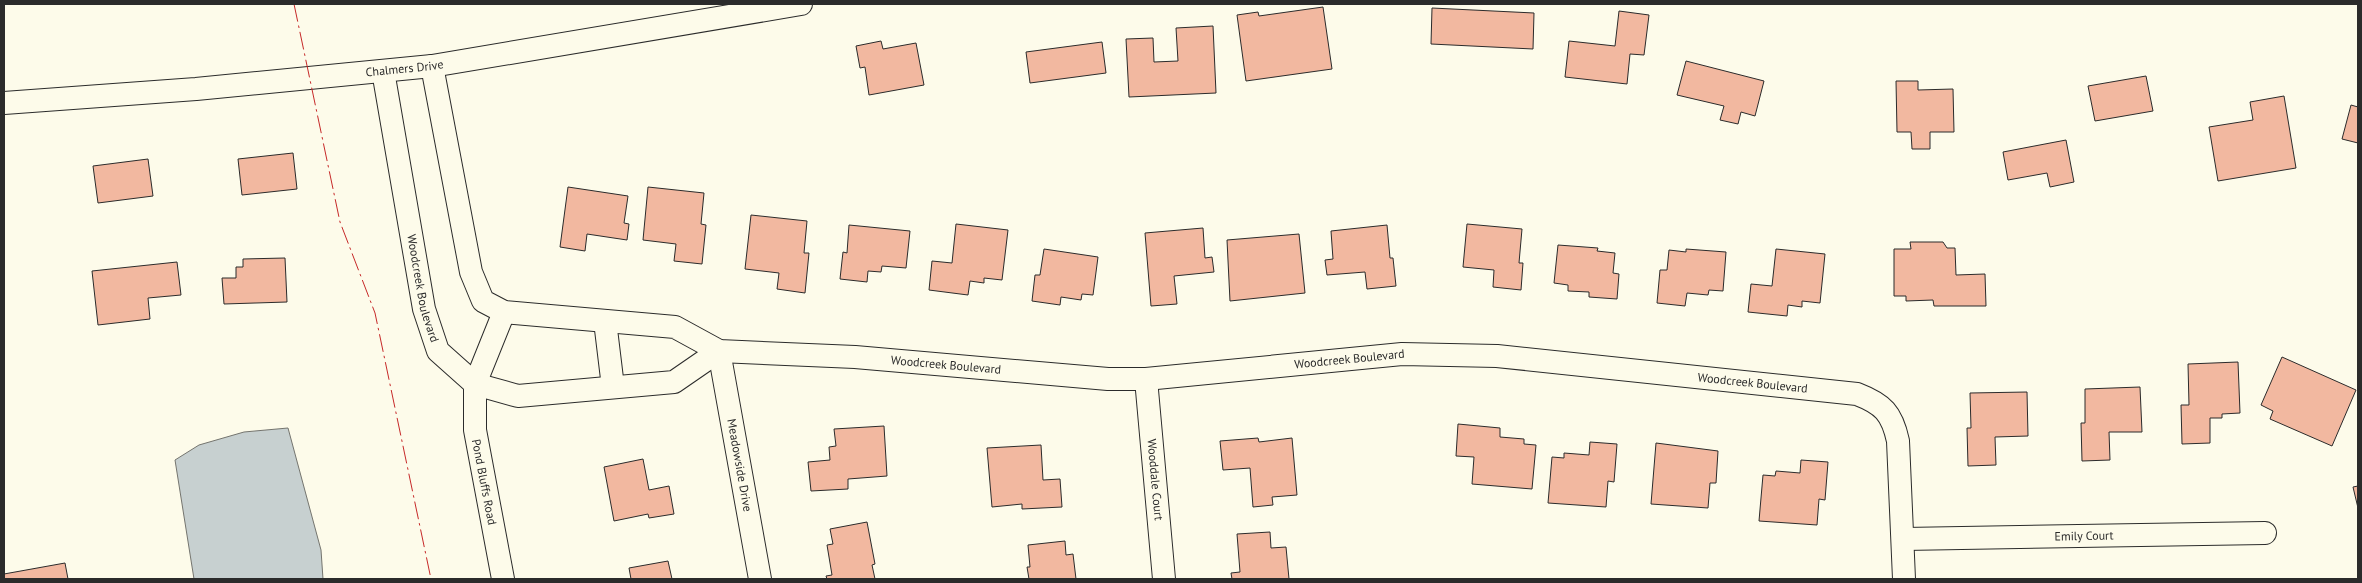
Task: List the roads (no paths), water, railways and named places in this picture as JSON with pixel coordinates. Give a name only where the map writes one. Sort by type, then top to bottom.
[{"type":"street","name":"Chalmers Drive","points":[[4,103],[196,89],[432,66],[801,4]]},
{"type":"street","name":"Woodcreek Boulevard","points":[[432,66],[471,272],[483,301],[504,312],[675,327],[719,351],[854,357],[1108,379],[1146,379],[1402,354],[1497,356],[1857,394],[1873,400],[1886,410],[1895,426],[1898,441],[1899,497],[1904,539]]},
{"type":"street","name":"Woodcreek Boulevard","points":[[383,71],[424,309],[438,351],[475,384],[518,396],[674,382],[719,351]]},
{"type":"street","points":[[475,384],[504,312]]},
{"type":"street","points":[[605,321],[613,387]]},
{"type":"street","name":"Meadowside Drive","points":[[719,351],[760,579]]},
{"type":"street","name":"Wooddale Court","points":[[1146,379],[1164,579]]},
{"type":"street","name":"Pond Bluffs Road","points":[[475,384],[475,430],[503,579]]},
{"type":"street","name":"Emily Court","points":[[1904,539],[2265,533]]},
{"type":"street","points":[[1904,539],[1904,579]]}]
